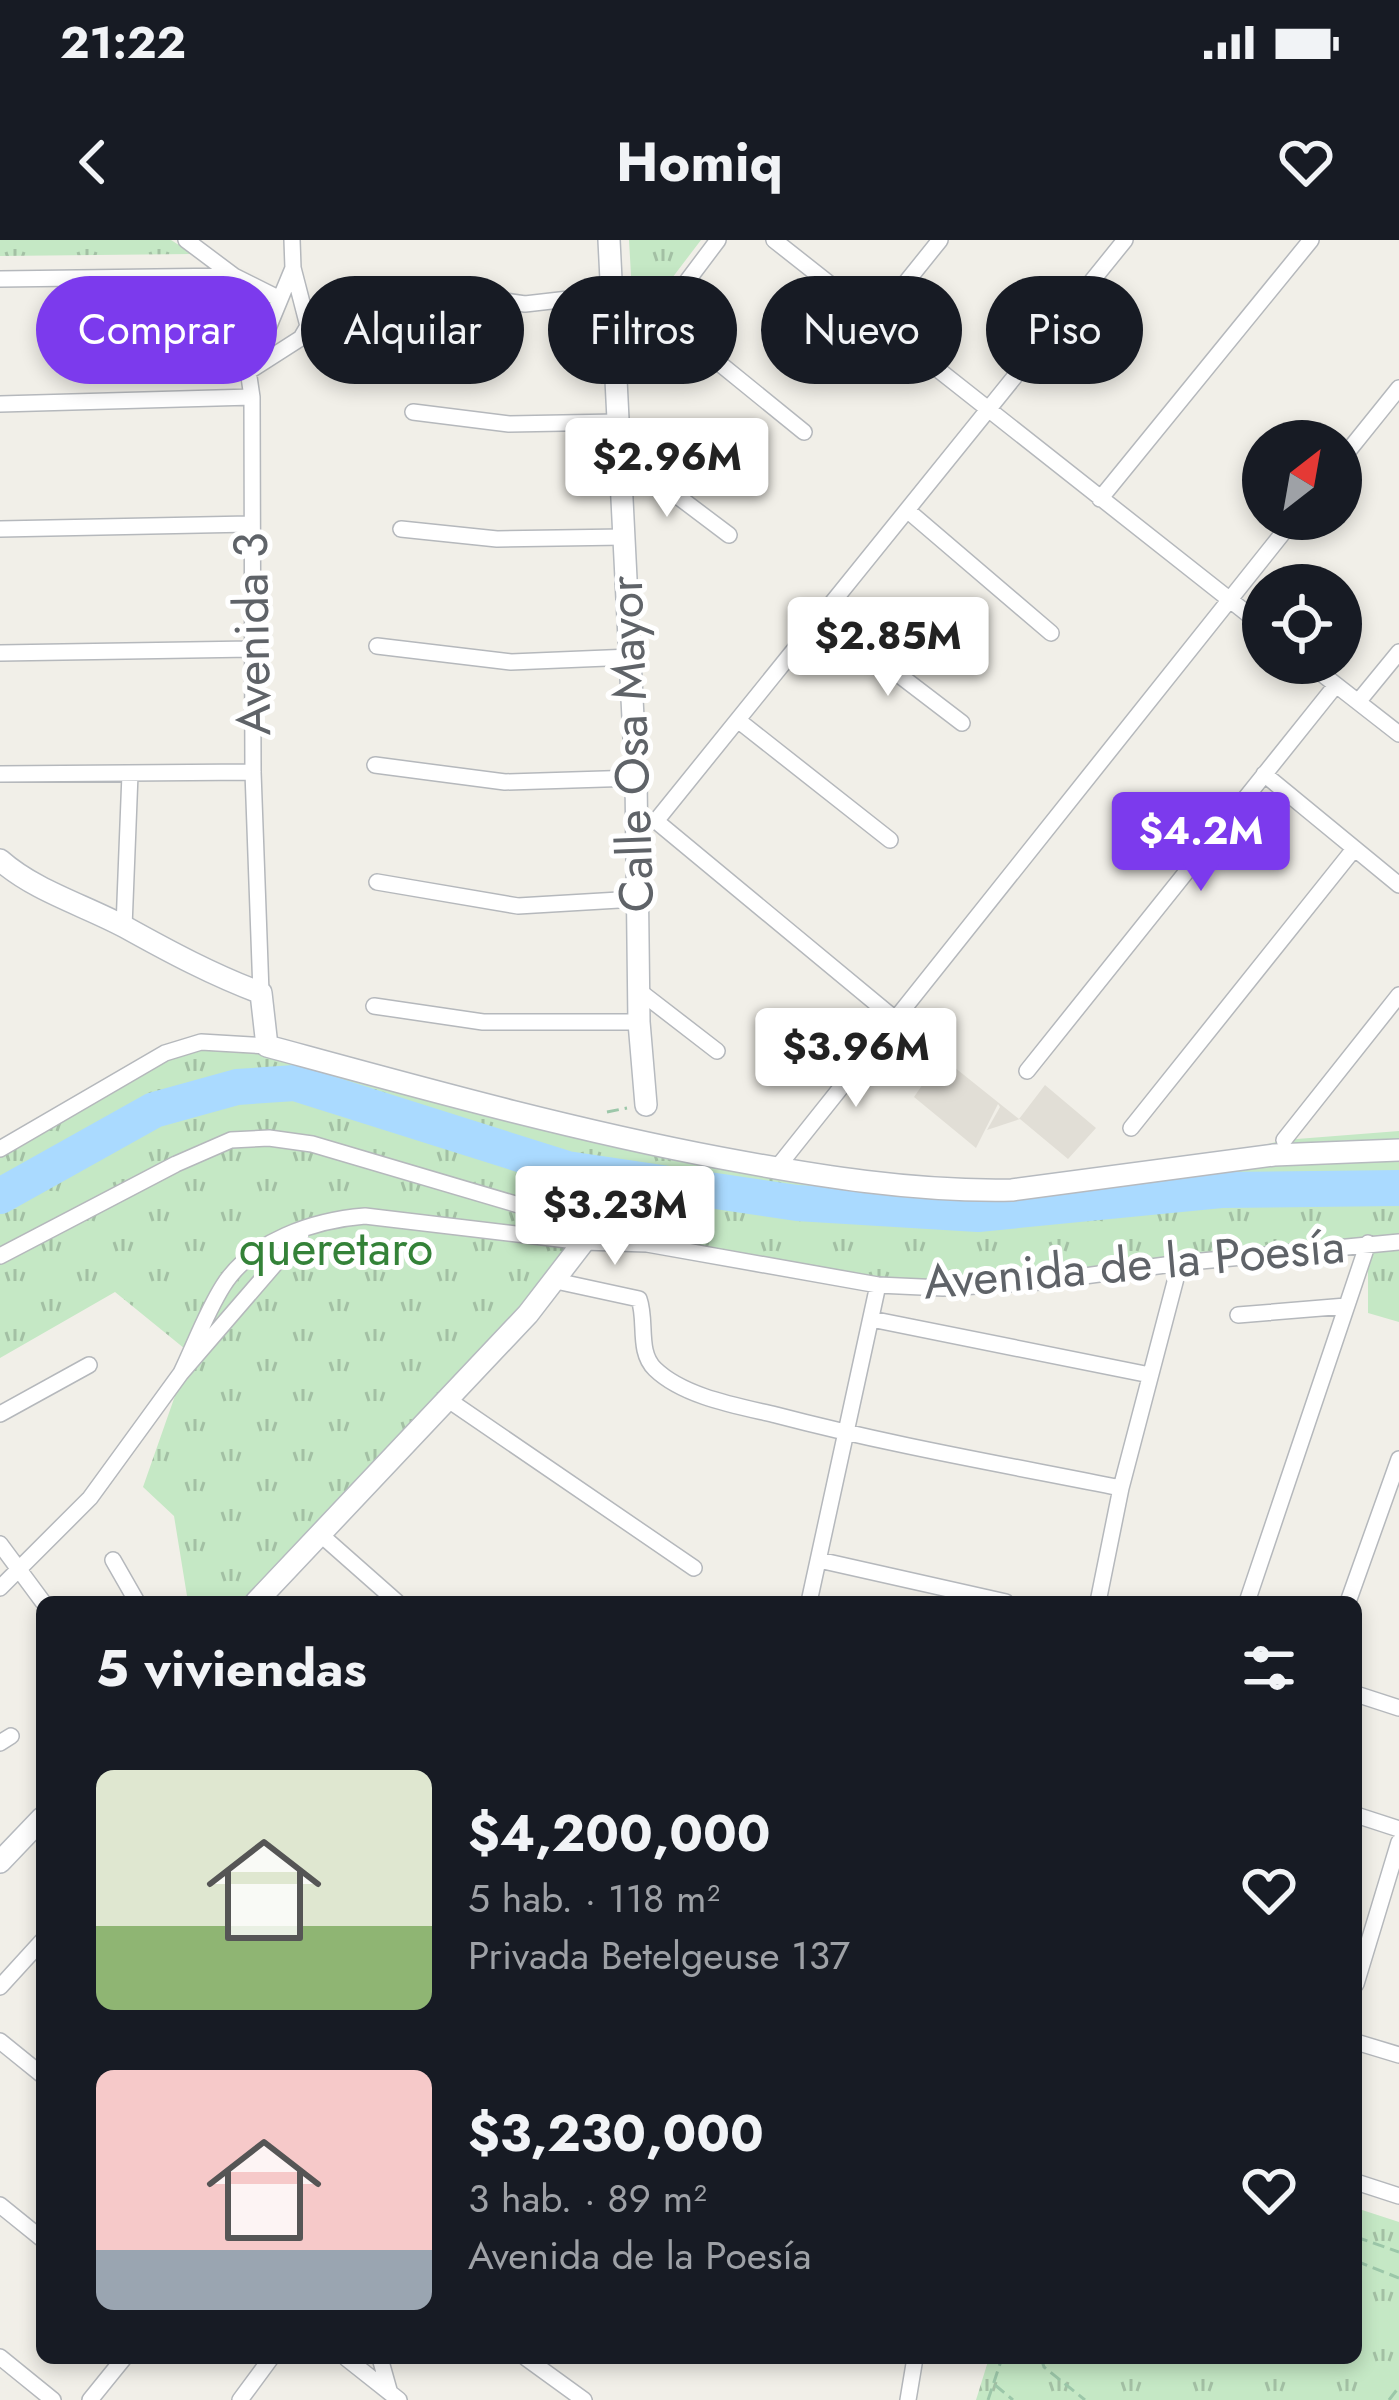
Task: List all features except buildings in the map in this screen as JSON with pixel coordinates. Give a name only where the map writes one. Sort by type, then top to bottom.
[{"type":"main road","name":"Calle Osa Mayor","points":[[609,240],[611,276]]},
{"type":"main road","name":"Calle Osa Mayor","points":[[614,384],[636,778],[646,820],[636,899],[646,1105]]},
{"type":"main road","points":[[0,860],[40,887],[205,972],[261,993],[267,1046],[601,1135],[850,1180],[996,1191],[1274,1155],[1399,1150]]},
{"type":"main road","points":[[269,1596],[320,1534],[556,1281],[589,1234]]},
{"type":"main road","points":[[0,1862],[36,1824]]},
{"type":"street","points":[[186,240],[234,276]]},
{"type":"street","points":[[277,352],[306,333],[306,310],[292,268],[292,240]]},
{"type":"street","points":[[690,276],[718,240]]},
{"type":"street","points":[[774,240],[818,276]]},
{"type":"street","points":[[911,276],[940,240]]},
{"type":"street","points":[[895,1019],[646,820],[739,721],[1125,240]]},
{"type":"street","points":[[1100,500],[1312,240]]},
{"type":"street","points":[[277,306],[292,268]]},
{"type":"street","points":[[0,279],[36,279]]},
{"type":"street","points":[[737,378],[804,432]]},
{"type":"street","name":"Avenida 3","points":[[251,384],[261,993]]},
{"type":"street","points":[[955,384],[1242,609]]},
{"type":"street","points":[[1362,434],[1399,388]]},
{"type":"street","points":[[0,404],[252,397]]},
{"type":"street","points":[[412,412],[509,424],[617,422]]},
{"type":"street","points":[[621,475],[668,489],[729,535]]},
{"type":"street","points":[[908,510],[1051,634]]},
{"type":"street","points":[[0,529],[250,524]]},
{"type":"street","points":[[401,530],[497,539],[624,537]]},
{"type":"street","points":[[776,1169],[1277,540]]},
{"type":"street","points":[[822,616],[962,723]]},
{"type":"street","points":[[377,646],[511,662],[631,657]]},
{"type":"street","points":[[0,653],[252,650]]},
{"type":"street","points":[[1358,702],[1399,652]]},
{"type":"street","points":[[1027,1071],[1336,685],[1399,734]]},
{"type":"street","points":[[739,721],[890,840]]},
{"type":"street","points":[[375,765],[505,782],[636,778]]},
{"type":"street","points":[[0,774],[254,772]]},
{"type":"street","points":[[1264,773],[1399,885]]},
{"type":"street","points":[[124,927],[130,774]]},
{"type":"street","points":[[1131,1128],[1354,848]]},
{"type":"street","points":[[377,882],[518,907],[636,899]]},
{"type":"street","points":[[638,990],[717,1051]]},
{"type":"street","points":[[1284,1140],[1399,994]]},
{"type":"street","points":[[374,1006],[483,1022],[639,1022]]},
{"type":"street","points":[[0,1149],[165,1053],[201,1042],[267,1046]]},
{"type":"street","points":[[0,1256],[231,1140],[268,1138],[312,1144],[589,1234]]},
{"type":"street","points":[[181,1373],[223,1285],[241,1262],[273,1242],[335,1218],[364,1216],[589,1234]]},
{"type":"street","points":[[0,1588],[90,1498],[181,1373],[305,1229]]},
{"type":"street","name":"Avenida de la Poesía","points":[[589,1234],[878,1285],[944,1288],[1040,1282],[1399,1242]]},
{"type":"street","points":[[1249,1596],[1368,1243]]},
{"type":"street","points":[[1099,1596],[1121,1488],[1180,1263]]},
{"type":"street","points":[[556,1281],[639,1299],[645,1357],[670,1380],[723,1402],[847,1433],[1121,1488]]},
{"type":"street","points":[[810,1596],[878,1285]]},
{"type":"street","points":[[1238,1316],[1346,1306]]},
{"type":"street","points":[[871,1319],[1150,1375]]},
{"type":"street","points":[[0,1414],[88,1365]]},
{"type":"street","points":[[447,1400],[694,1568]]},
{"type":"street","points":[[1350,1596],[1399,1459]]},
{"type":"street","points":[[320,1534],[390,1596]]},
{"type":"street","points":[[0,1544],[39,1596]]},
{"type":"street","points":[[113,1560],[134,1596]]},
{"type":"street","points":[[818,1560],[979,1596]]},
{"type":"street","points":[[1362,1696],[1399,1708]]},
{"type":"street","points":[[1362,1817],[1399,1829]]},
{"type":"street","points":[[1362,1964],[1399,1842]]},
{"type":"street","points":[[0,1987],[36,1948]]},
{"type":"street","points":[[0,2041],[36,2070]]},
{"type":"street","points":[[1362,2044],[1399,2055]]},
{"type":"street","points":[[1362,2184],[1399,2196]]},
{"type":"street","points":[[0,2205],[36,2234]]},
{"type":"street","points":[[0,2357],[53,2400]]},
{"type":"street","points":[[90,2400],[119,2364]]},
{"type":"street","points":[[240,2400],[267,2364]]},
{"type":"street","points":[[353,2364],[390,2398]]},
{"type":"street","points":[[382,2364],[390,2398]]},
{"type":"street","points":[[534,2364],[584,2400]]},
{"type":"street","points":[[908,2400],[914,2364]]},
{"type":"path","points":[[1362,2239],[1399,2252]]},
{"type":"path","points":[[1362,2263],[1399,2278]]},
{"type":"path","points":[[988,2400],[1000,2364]]},
{"type":"path","points":[[1043,2364],[1085,2400]]},
{"type":"path","points":[[993,2384],[1013,2400]]},
{"type":"path","points":[[1389,2400],[1399,2387]]},
{"type":"shaded area","points":[[929,1047],[1019,1119],[1045,1085],[1096,1128],[1068,1159],[1020,1119],[987,1130],[998,1104],[976,1148],[914,1097],[927,1078],[914,1067]]},
{"type":"green space","points":[[0,240],[171,240],[193,254],[0,256]]},
{"type":"green space","points":[[629,240],[701,240],[674,276],[631,276]]},
{"type":"green space","name":"queretaro","points":[[201,1042],[284,1051],[601,1135],[979,1191],[1141,1175],[1284,1140],[1399,1131],[1399,1322],[1368,1313],[1368,1244],[1092,1275],[878,1285],[584,1242],[261,1596],[187,1596],[174,1516],[143,1487],[190,1353],[115,1292],[0,1358],[0,1149]]},
{"type":"green space","points":[[1362,2210],[1399,2222],[1399,2400],[976,2400],[987,2364],[1362,2364]]},
{"type":"waterway","points":[[0,1196],[154,1110],[237,1087],[295,1083],[567,1169],[797,1203],[978,1214],[1221,1190],[1399,1188]]}]
